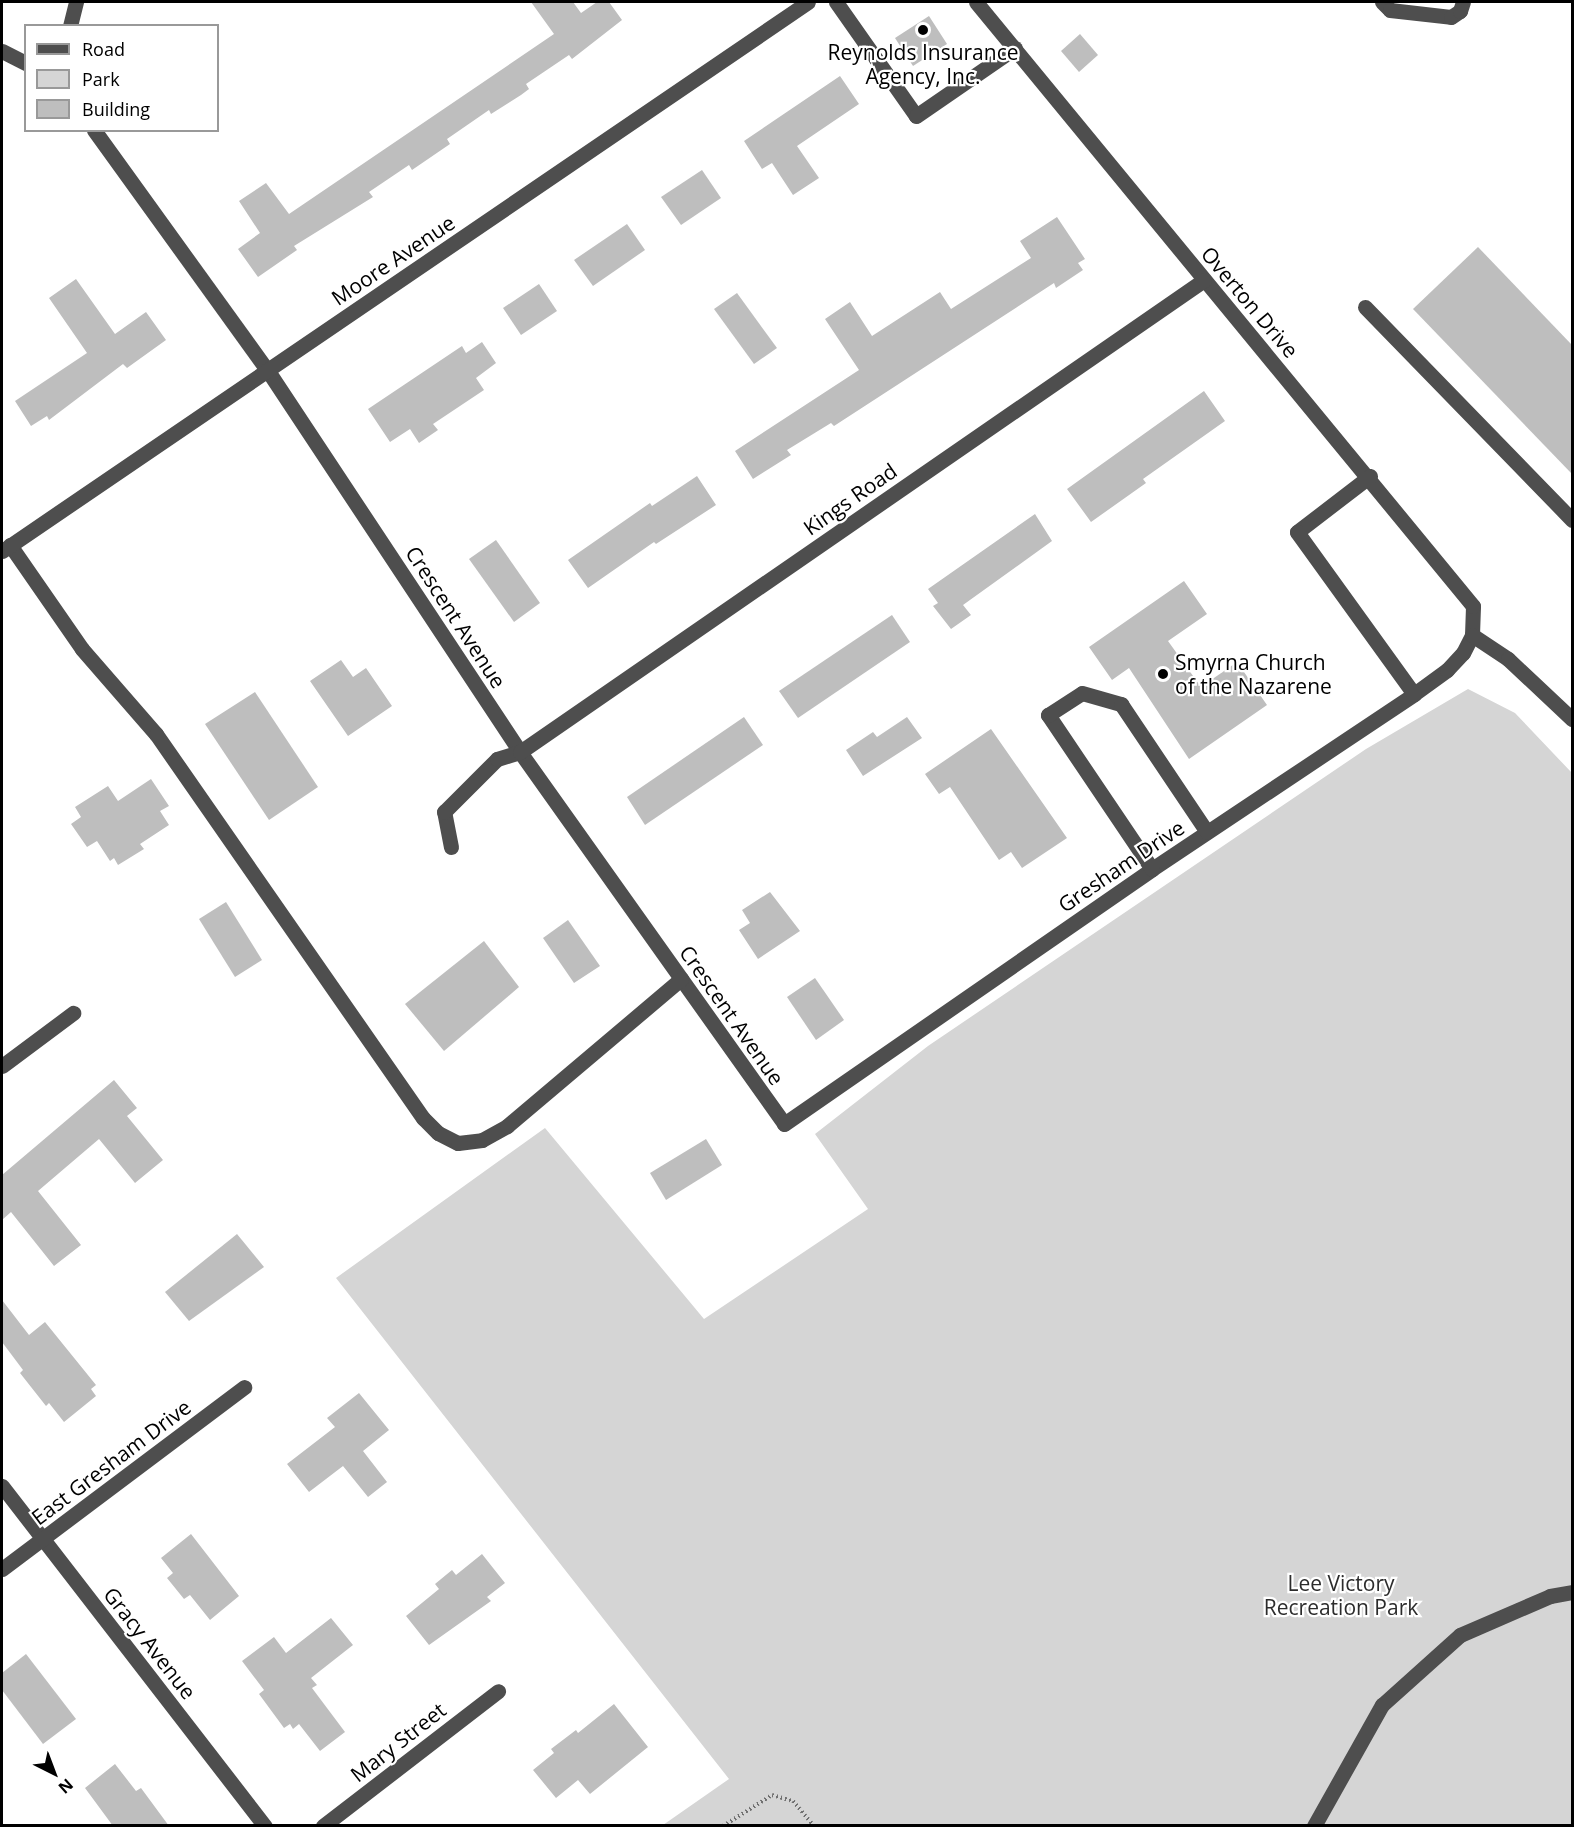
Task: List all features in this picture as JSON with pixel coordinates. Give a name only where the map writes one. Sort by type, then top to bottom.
[{"type":"street","points":[[70,24],[76,2]]},
{"type":"street","name":"Moore Avenue","points":[[6,548],[808,2]]},
{"type":"street","points":[[836,2],[916,116],[1015,48]]},
{"type":"street","name":"Overton Drive","points":[[976,2],[1204,280],[1370,476],[1473,606],[1472,635]]},
{"type":"street","points":[[1382,2],[1390,10],[1451,17],[1460,11],[1462,2]]},
{"type":"street","points":[[2,51],[24,62]]},
{"type":"street","name":"Crescent Avenue","points":[[95,132],[268,371],[520,752],[784,1124]]},
{"type":"street","name":"Kings Road","points":[[451,847],[444,812],[497,759],[520,752],[1204,280]]},
{"type":"street","points":[[1365,307],[1572,520]]},
{"type":"street","points":[[1370,476],[1296,532],[1414,694]]},
{"type":"street","points":[[6,548],[82,649],[156,734],[423,1119],[438,1133],[458,1143],[482,1140],[507,1126],[681,979]]},
{"type":"street","points":[[1472,635],[1508,659],[1572,719]]},
{"type":"street","name":"Gresham Drive","points":[[784,1124],[1152,869],[1414,694],[1447,670],[1463,653],[1472,635]]},
{"type":"street","points":[[1152,869],[1048,715],[1082,693],[1121,704],[1207,832]]},
{"type":"street","points":[[2,1066],[73,1013]]},
{"type":"street","name":"East Gresham Drive","points":[[2,1569],[44,1540],[244,1387]]},
{"type":"street","name":"Gracy Avenue","points":[[2,1486],[265,1826]]},
{"type":"street","points":[[1314,1826],[1382,1705],[1460,1635],[1550,1596],[1572,1592]]},
{"type":"street","name":"Mary Street","points":[[323,1826],[498,1691]]},
{"type":"path","points":[[723,1826],[772,1795],[793,1801],[814,1826]]},
{"type":"green space","name":"Lee Victory Recreation Park","points":[[1468,689],[1515,713],[1572,773],[1572,1825],[663,1825],[729,1779],[336,1278],[545,1128],[704,1319],[868,1209],[815,1134],[928,1046],[1366,749]]},
{"type":"building","points":[[531,2],[573,2],[581,13],[597,2],[609,2],[622,20],[572,59],[569,55],[526,84],[529,89],[521,95],[491,114],[489,110],[447,139],[450,144],[412,170],[409,165],[369,192],[373,197],[294,246],[297,250],[258,277],[238,249],[260,233],[239,201],[266,183],[289,214],[554,34]]},
{"type":"building","name":"Reynolds Insurance Agency, Inc.","points":[[929,16],[947,44],[913,66],[895,38]]},
{"type":"building","points":[[1080,34],[1098,55],[1079,72],[1061,51]]},
{"type":"building","points":[[840,76],[859,104],[797,146],[819,178],[793,195],[772,163],[762,169],[744,141]]},
{"type":"building","points":[[702,170],[721,198],[681,225],[661,197]]},
{"type":"building","points":[[1057,217],[1085,259],[1078,263],[1083,270],[1056,288],[1054,283],[834,426],[831,423],[787,450],[791,455],[753,479],[735,451],[859,370],[825,319],[850,302],[872,336],[940,292],[951,309],[1031,258],[1020,241]]},
{"type":"building","points":[[627,224],[645,250],[593,286],[574,260]]},
{"type":"building","points":[[1478,247],[1572,345],[1572,474],[1413,309]]},
{"type":"building","points":[[76,279],[115,334],[146,312],[166,340],[127,368],[123,364],[49,420],[47,416],[31,426],[15,401],[87,353],[49,298]]},
{"type":"building","points":[[539,284],[557,311],[521,335],[503,308]]},
{"type":"building","points":[[737,293],[777,348],[754,364],[714,309]]},
{"type":"building","points":[[482,342],[496,363],[476,378],[484,390],[433,424],[438,430],[419,443],[410,429],[390,442],[368,409],[462,346],[466,353]]},
{"type":"building","points":[[1204,391],[1225,421],[1143,479],[1146,483],[1091,522],[1067,489]]},
{"type":"building","points":[[697,476],[716,505],[656,544],[654,542],[588,588],[568,560],[650,503],[652,506]]},
{"type":"building","points":[[1035,514],[1052,541],[963,605],[971,615],[951,629],[933,606],[938,603],[928,589]]},
{"type":"building","points":[[496,540],[540,603],[514,622],[469,559]]},
{"type":"building","name":"Smyrna Church of the Nazarene","points":[[1184,581],[1207,614],[1168,641],[1201,687],[1237,662],[1267,705],[1189,759],[1129,668],[1112,680],[1089,647]]},
{"type":"building","points":[[892,615],[910,642],[798,718],[779,691]]},
{"type":"building","points":[[341,660],[353,677],[366,668],[392,706],[348,736],[310,681]]},
{"type":"building","points":[[255,692],[318,787],[269,820],[205,724]]},
{"type":"building","points":[[744,717],[763,745],[645,825],[627,797]]},
{"type":"building","points":[[907,717],[922,738],[863,776],[846,750],[873,732],[877,737]]},
{"type":"building","points":[[991,729],[1067,838],[1022,868],[1011,852],[999,860],[950,787],[939,794],[925,774]]},
{"type":"building","points":[[151,779],[169,806],[160,811],[169,825],[140,844],[144,849],[118,865],[114,858],[110,861],[97,841],[87,847],[71,824],[81,817],[75,807],[108,786],[118,801]]},
{"type":"building","points":[[770,892],[800,931],[758,959],[739,930],[750,923],[742,910]]},
{"type":"building","points":[[226,902],[262,960],[235,977],[199,919]]},
{"type":"building","points":[[568,920],[600,966],[574,983],[543,938]]},
{"type":"building","points":[[484,941],[519,987],[444,1051],[405,1004]]},
{"type":"building","points":[[815,978],[844,1020],[816,1040],[787,997]]},
{"type":"building","points":[[114,1080],[137,1108],[127,1116],[163,1160],[135,1183],[99,1139],[38,1191],[81,1245],[54,1266],[11,1212],[2,1220],[2,1175]]},
{"type":"building","points":[[706,1139],[722,1165],[666,1200],[650,1173]]},
{"type":"building","points":[[237,1234],[264,1267],[189,1321],[165,1292]]},
{"type":"building","points":[[2,1300],[29,1335],[45,1322],[96,1385],[91,1389],[96,1396],[64,1422],[49,1403],[46,1406],[20,1373],[23,1370],[2,1342]]},
{"type":"building","points":[[359,1393],[389,1430],[363,1451],[387,1482],[368,1497],[343,1466],[309,1492],[287,1464],[335,1427],[327,1418]]},
{"type":"building","points":[[191,1534],[239,1596],[210,1620],[190,1595],[184,1599],[167,1578],[173,1573],[161,1558]]},
{"type":"building","points":[[482,1554],[505,1583],[487,1597],[491,1601],[429,1645],[406,1616],[439,1589],[435,1584],[452,1570],[456,1575]]},
{"type":"building","points":[[331,1618],[353,1645],[311,1678],[317,1685],[312,1688],[345,1732],[320,1751],[299,1724],[293,1729],[290,1724],[284,1728],[259,1694],[264,1690],[242,1661],[274,1637],[286,1653]]},
{"type":"building","points":[[26,1654],[76,1719],[43,1744],[2,1690],[2,1673]]},
{"type":"building","points":[[614,1704],[648,1747],[590,1794],[578,1780],[556,1798],[533,1770],[554,1753],[551,1749],[576,1730],[578,1733]]},
{"type":"building","points":[[115,1764],[136,1791],[141,1788],[169,1826],[113,1826],[85,1788]]},
{"type":"place","name":"Reynolds Insurance Agency, Inc.","points":[[923,30]]},
{"type":"place","name":"Smyrna Church of the Nazarene","points":[[1163,674]]}]
